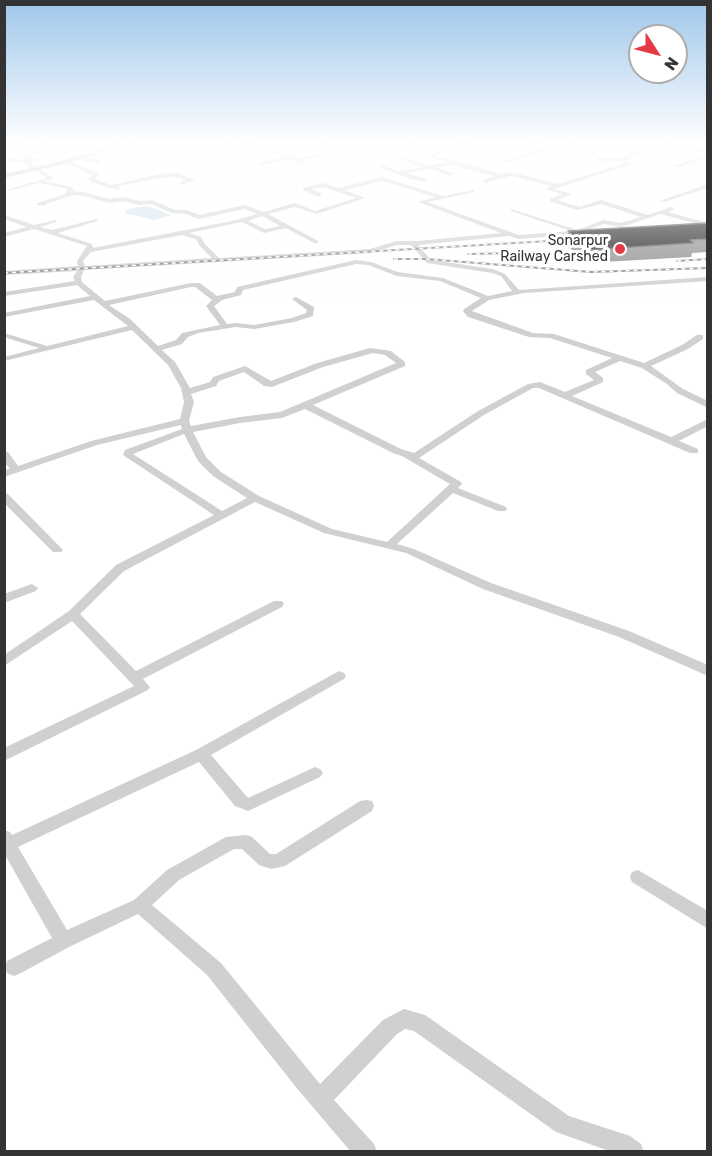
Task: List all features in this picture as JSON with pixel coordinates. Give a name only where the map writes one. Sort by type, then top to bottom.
[{"type":"street","points":[[45,205],[39,204],[63,196]]},
{"type":"street","points":[[91,196],[109,201],[123,199],[140,203],[152,202],[174,212],[187,212],[198,217],[245,207],[288,226],[316,242]]},
{"type":"street","points":[[356,196],[362,198]]},
{"type":"street","points":[[88,251],[242,220],[295,205],[315,213],[369,196]]},
{"type":"street","points":[[447,196],[421,202],[518,237],[573,233],[604,222],[621,225],[671,209]]},
{"type":"street","points":[[565,196],[553,201],[579,208],[601,202],[646,216]]},
{"type":"street","points":[[662,201],[677,196]]},
{"type":"street","points":[[513,210],[575,231]]},
{"type":"street","points":[[661,212],[708,225]]},
{"type":"street","points":[[4,217],[36,227]]},
{"type":"street","points":[[4,236],[36,227],[95,220]]},
{"type":"street","points":[[242,220],[264,231],[288,226]]},
{"type":"street","points":[[54,226],[88,244],[90,249],[80,261],[82,268],[77,277],[80,283],[133,327],[172,364],[187,392],[189,402],[185,426],[202,459],[217,474],[255,498],[328,531],[410,551],[487,586],[624,634],[708,671]]},
{"type":"street","points":[[183,232],[188,236],[199,237],[202,244],[217,260]]},
{"type":"street","points":[[394,234],[411,243],[429,262],[493,271],[503,275],[517,291]]},
{"type":"street","points":[[4,273],[370,250],[390,244],[509,234]]},
{"type":"street","points":[[224,326],[210,306],[216,299],[238,293],[240,289],[345,264],[363,262],[397,274],[441,279],[487,298]]},
{"type":"street","points":[[708,279],[517,291],[487,298],[469,308],[468,313],[532,335],[551,336],[645,366],[680,391],[708,405]]},
{"type":"street","points":[[4,294],[80,283]]},
{"type":"street","points":[[4,315],[191,285],[197,285],[216,299]]},
{"type":"street","points":[[156,349],[179,342],[190,333],[224,326],[254,327],[284,323],[310,314],[311,309],[296,299]]},
{"type":"street","points":[[6,358],[133,327]]},
{"type":"street","points":[[5,335],[45,348]]},
{"type":"street","points":[[645,366],[685,348],[700,337]]},
{"type":"street","points":[[4,474],[94,443],[185,426],[276,416],[307,406],[402,364],[388,353],[373,350],[320,365],[272,384],[267,384],[249,369],[245,369],[216,379],[213,384],[187,392]]},
{"type":"street","points":[[566,395],[600,380],[589,372],[619,358]]},
{"type":"street","points":[[407,455],[415,456],[481,413],[531,386],[540,385],[694,451]]},
{"type":"street","points":[[307,406],[407,455],[457,484],[390,545]]},
{"type":"street","points":[[671,441],[708,422]]},
{"type":"street","points":[[185,426],[128,454],[222,515]]},
{"type":"street","points":[[4,454],[16,470]]},
{"type":"street","points":[[451,489],[502,509]]},
{"type":"street","points":[[4,495],[57,550]]},
{"type":"street","points":[[4,662],[73,614],[120,568],[255,498]]},
{"type":"street","points":[[4,599],[32,588]]},
{"type":"street","points":[[135,677],[278,604]]},
{"type":"street","points":[[4,755],[143,687],[73,614]]},
{"type":"street","points":[[63,940],[7,840],[201,754],[339,676]]},
{"type":"street","points":[[201,754],[241,802],[248,805],[315,773]]},
{"type":"street","points":[[14,968],[63,940],[74,938],[116,914],[140,905],[173,875],[232,842],[246,842],[265,860],[279,861],[366,806]]},
{"type":"street","points":[[638,877],[708,921]]},
{"type":"street","points":[[140,905],[214,969],[366,1152]]},
{"type":"street","points":[[320,1099],[390,1027],[405,1019],[418,1022],[563,1125],[622,1144],[633,1152]]},
{"type":"water","points":[[148,206],[171,215],[154,220],[125,213],[133,208]]},
{"type":"building","points":[[708,223],[708,239],[690,240],[694,243],[587,250],[568,231]]},
{"type":"railway","points":[[4,273],[583,239]]},
{"type":"railway","points":[[468,254],[516,253]]},
{"type":"railway","points":[[508,258],[595,254]]},
{"type":"railway","points":[[394,259],[426,259],[591,272],[708,268]]},
{"type":"railway","points":[[677,261],[708,259]]},
{"type":"place","name":"Sonarpur Railway Carshed","points":[[620,249]]}]
